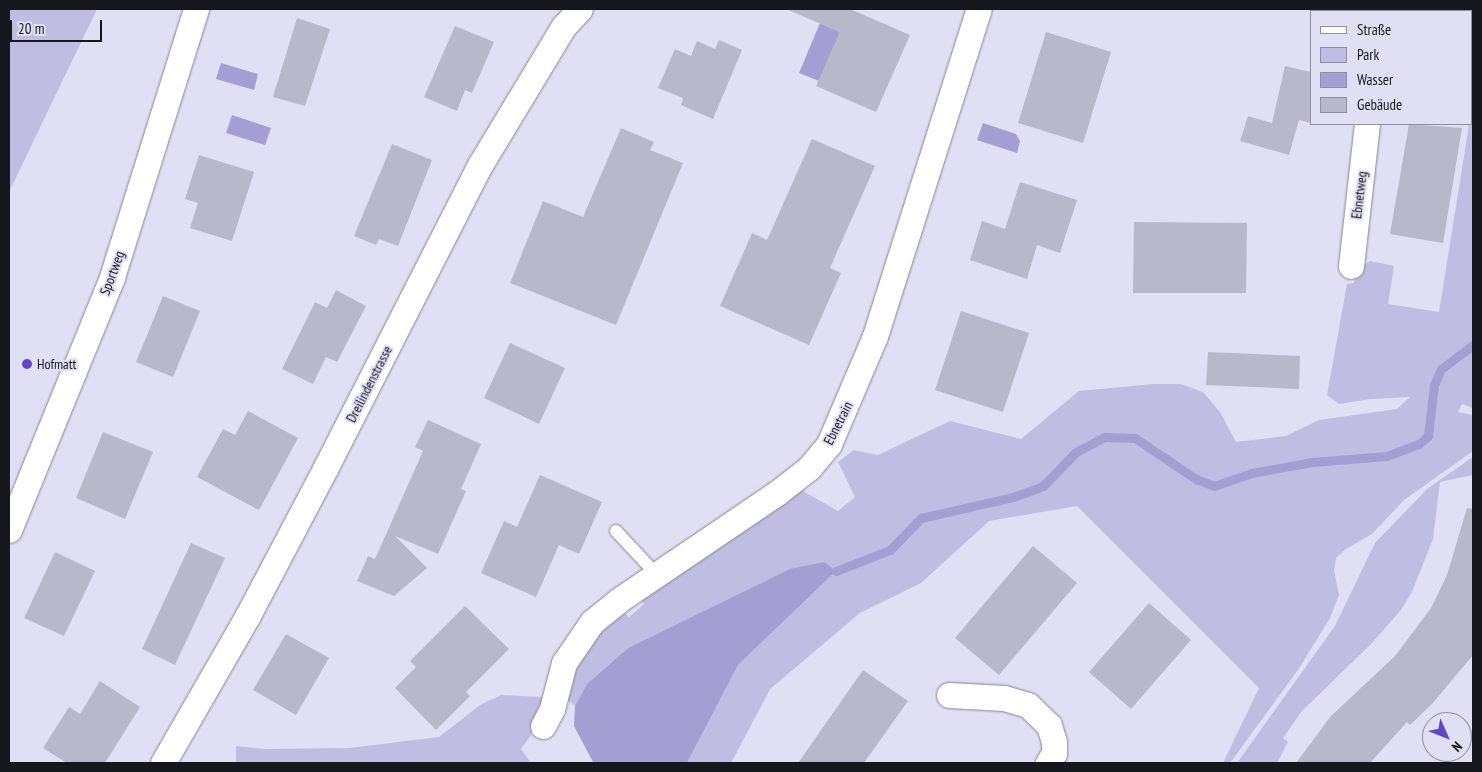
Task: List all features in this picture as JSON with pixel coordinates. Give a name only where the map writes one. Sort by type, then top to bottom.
[{"type":"street","name":"Sportweg","points":[[9,530],[112,277],[196,9]]},
{"type":"street","name":"Dreilindenstrasse","points":[[163,763],[322,476],[480,165],[564,26],[580,9]]},
{"type":"street","name":"Ebnetrain","points":[[543,726],[552,709],[564,664],[577,640],[618,600],[657,576],[777,493],[809,468],[829,444],[875,336],[979,9]]},
{"type":"street","name":"Ebnetweg","points":[[1351,266],[1367,125]]},
{"type":"street","points":[[949,695],[1004,698],[1028,705],[1049,726],[1054,754],[1048,763]]},
{"type":"lane","points":[[616,531],[657,576]]},
{"type":"green space","points":[[9,9],[97,9],[9,192]]},
{"type":"green space","points":[[1473,100],[1473,408],[1462,404],[1458,412],[1473,415],[1473,451],[1404,500],[1372,534],[1346,549],[1336,558],[1334,570],[1339,595],[1330,618],[1298,670],[1230,763],[1223,763],[1259,688],[1077,506],[989,521],[921,583],[860,613],[770,689],[731,763],[687,763],[738,665],[836,571],[762,583],[628,648],[587,684],[575,706],[565,698],[571,671],[592,638],[622,611],[629,617],[644,604],[640,598],[801,490],[838,511],[855,497],[838,462],[854,450],[878,455],[950,421],[1021,439],[1079,391],[1153,384],[1181,384],[1203,392],[1220,412],[1236,442],[1286,436],[1319,420],[1397,409],[1410,397],[1371,399],[1339,404],[1327,395],[1347,284],[1354,283],[1357,270],[1370,261],[1394,266],[1388,304],[1439,312],[1469,125],[1472,125]]},
{"type":"green space","points":[[1473,457],[1473,475],[1440,482],[1433,539],[1412,592],[1401,610],[1370,645],[1302,711],[1283,738],[1288,742],[1277,763],[1237,763],[1335,626],[1375,543],[1427,489]]},
{"type":"green space","points":[[501,695],[542,697],[542,720],[521,749],[531,763],[236,763],[236,746],[265,749],[349,748],[439,737],[480,705]]},
{"type":"water","points":[[820,23],[840,32],[819,81],[799,73]]},
{"type":"water","points":[[221,63],[258,74],[254,90],[216,79]]},
{"type":"water","points":[[232,115],[271,128],[265,145],[226,133]]},
{"type":"water","points":[[983,123],[1016,134],[1020,141],[1017,153],[977,140]]},
{"type":"water","points":[[824,562],[836,571],[738,665],[687,763],[593,762],[574,726],[575,706],[587,684],[628,648],[790,569]]},
{"type":"building","points":[[786,9],[850,9],[910,35],[876,112],[816,86],[840,32]]},
{"type":"building","points":[[297,18],[330,29],[305,106],[273,97]]},
{"type":"building","points":[[455,26],[494,42],[472,93],[465,90],[457,111],[424,97]]},
{"type":"building","points":[[1046,32],[1111,52],[1083,143],[1018,123]]},
{"type":"building","points":[[719,40],[742,50],[713,119],[681,105],[683,98],[658,88],[675,49],[691,56],[697,41],[715,49]]},
{"type":"building","points":[[1285,66],[1310,72],[1310,123],[1299,120],[1289,155],[1240,141],[1248,116],[1272,123]]},
{"type":"building","points":[[1409,125],[1462,128],[1443,243],[1390,234]]},
{"type":"building","points":[[621,128],[654,142],[650,150],[683,163],[616,325],[510,283],[543,201],[583,217]]},
{"type":"building","points":[[812,139],[875,166],[830,268],[841,273],[809,345],[720,306],[752,233],[767,240]]},
{"type":"building","points":[[392,144],[432,160],[398,246],[379,239],[376,245],[354,236]]},
{"type":"building","points":[[199,155],[254,172],[232,241],[190,228],[198,203],[185,199]]},
{"type":"building","points":[[1020,182],[1077,200],[1060,253],[1037,245],[1027,279],[970,260],[982,221],[1005,229]]},
{"type":"building","points":[[1134,222],[1247,223],[1246,293],[1133,293]]},
{"type":"building","points":[[336,290],[366,306],[337,362],[326,357],[313,384],[282,369],[315,302],[327,308]]},
{"type":"building","points":[[163,296],[200,311],[173,377],[136,362]]},
{"type":"building","points":[[961,311],[1029,333],[1003,412],[935,390]]},
{"type":"building","points":[[510,343],[565,368],[539,424],[484,398]]},
{"type":"building","points":[[1208,352],[1300,356],[1299,389],[1206,385]]},
{"type":"building","points":[[248,411],[298,438],[259,510],[197,477],[223,429],[235,435]]},
{"type":"building","points":[[428,420],[481,444],[461,489],[466,491],[438,554],[395,536],[427,568],[394,596],[357,581],[368,556],[375,559],[423,451],[415,447]]},
{"type":"building","points":[[103,432],[153,452],[125,519],[76,498]]},
{"type":"building","points":[[540,475],[602,502],[579,554],[559,545],[536,597],[481,573],[504,521],[517,527]]},
{"type":"building","points":[[1467,508],[1473,509],[1473,655],[1432,704],[1410,725],[1407,722],[1370,763],[1296,763],[1331,716],[1395,656],[1431,608],[1447,575]]},
{"type":"building","points":[[191,543],[225,558],[175,665],[142,649]]},
{"type":"building","points":[[1033,546],[1077,583],[999,675],[955,638]]},
{"type":"building","points":[[55,552],[95,571],[64,636],[24,618]]},
{"type":"building","points":[[1149,603],[1191,640],[1131,709],[1089,672]]},
{"type":"building","points":[[465,606],[509,649],[466,692],[470,696],[436,730],[395,688],[416,667],[410,661]]},
{"type":"building","points":[[286,634],[329,658],[296,715],[253,690]]},
{"type":"building","points":[[863,670],[908,701],[864,763],[798,763]]},
{"type":"building","points":[[100,681],[140,707],[105,763],[67,763],[43,748],[69,707],[80,714]]},
{"type":"waterway","points":[[836,571],[890,550],[921,518],[1013,497],[1043,486],[1076,452],[1104,437],[1135,438],[1196,479],[1214,486],[1252,473],[1312,462],[1387,456],[1419,444],[1428,436],[1434,385],[1441,369],[1473,345]]},
{"type":"place","name":"Hofmatt","points":[[27,364]]}]
